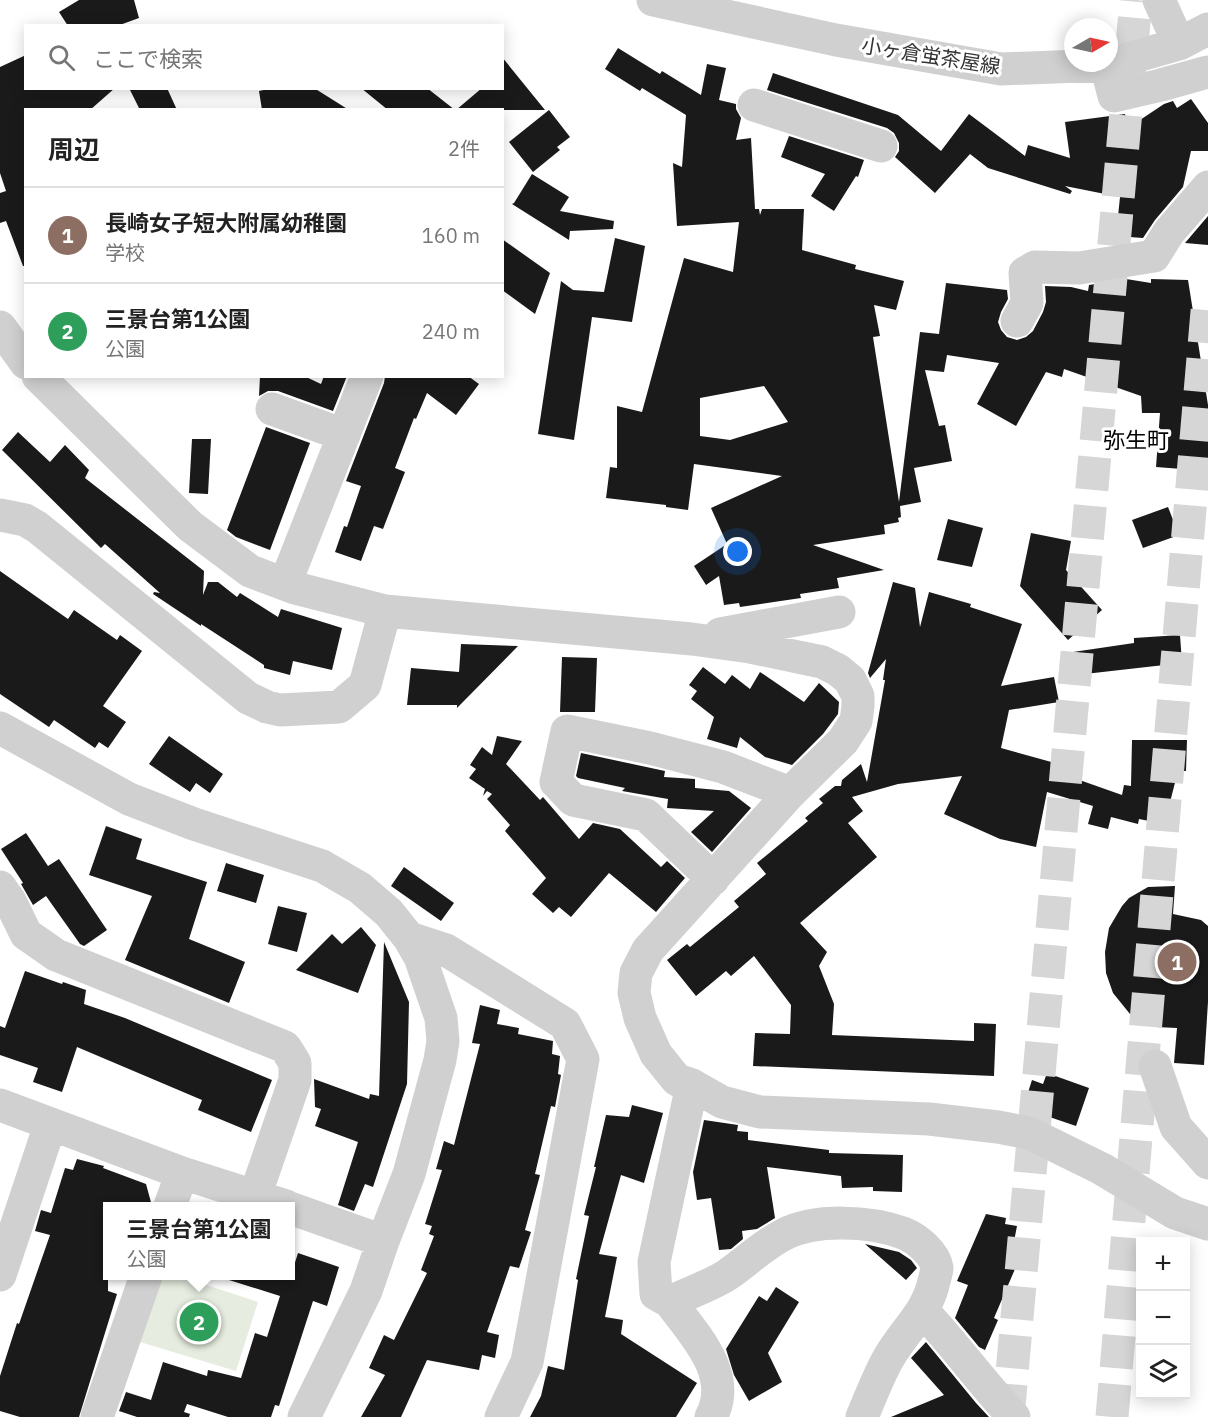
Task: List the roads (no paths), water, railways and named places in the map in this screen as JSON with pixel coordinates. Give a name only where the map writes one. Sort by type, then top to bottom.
[{"type":"street","name":"小ヶ倉蛍茶屋線","points":[[652,0],[836,40],[1001,69],[1064,67]]},
{"type":"street","points":[[1158,0],[1179,44]]},
{"type":"street","name":"小ヶ倉蛍茶屋線","points":[[1118,62],[1179,44],[1208,29]]},
{"type":"street","points":[[1108,72],[1114,96],[1208,72]]},
{"type":"street","points":[[754,105],[881,146]]},
{"type":"street","points":[[1017,321],[1027,303],[1025,273],[1035,267],[1078,268],[1154,256],[1169,232],[1208,187]]},
{"type":"street","points":[[0,327],[24,360]]},
{"type":"street","points":[[40,378],[190,526],[250,572],[285,584],[385,611],[692,639],[750,647],[822,662],[838,670],[854,686],[858,706],[856,721],[843,741],[790,793],[648,950],[636,973],[634,993],[640,1018],[656,1054],[677,1080],[692,1085],[722,1102],[760,1112],[928,1119],[1029,1133],[1102,1169],[1176,1213],[1208,1224]]},
{"type":"street","points":[[285,584],[366,378]]},
{"type":"street","points":[[272,409],[344,435]]},
{"type":"street","points":[[0,514],[25,520],[37,527],[248,698],[267,707],[306,710],[339,707],[365,685],[385,611]]},
{"type":"street","points":[[692,639],[839,612]]},
{"type":"street","points":[[0,728],[129,799],[194,824],[322,866],[360,888],[389,913],[409,938],[420,957],[441,1018],[443,1041],[440,1060],[409,1174],[366,1291],[304,1417]]},
{"type":"street","points":[[713,879],[646,815],[573,800],[556,782],[567,731],[650,748],[723,767],[790,793]]},
{"type":"street","points":[[0,887],[10,901],[26,934],[56,955],[285,1047],[296,1063],[295,1080],[255,1196]]},
{"type":"street","points":[[409,938],[446,950],[564,1024],[583,1059],[527,1362],[501,1417]]},
{"type":"street","points":[[1155,1066],[1176,1127],[1208,1163]]},
{"type":"street","points":[[692,1085],[654,1262],[656,1294],[670,1302],[699,1341],[714,1366],[718,1391],[717,1407],[711,1417]]},
{"type":"street","points":[[0,1105],[182,1173],[274,1202]]},
{"type":"street","points":[[2,1261],[50,1125]]},
{"type":"street","points":[[171,1202],[182,1173]]},
{"type":"street","points":[[295,1209],[383,1241]]},
{"type":"street","points":[[670,1302],[725,1276],[759,1249],[785,1234],[818,1226],[853,1223],[880,1226],[912,1236],[927,1248],[937,1268],[932,1289],[923,1311],[888,1358],[862,1417]]},
{"type":"street","points":[[97,1417],[144,1280]]},
{"type":"street","points":[[923,1311],[1014,1417]]},
{"type":"tunnel","points":[[1008,1417],[1136,0]]},
{"type":"tunnel","points":[[1112,1417],[1208,300]]},
{"type":"place","name":"長崎女子短大附属幼稚園","points":[[1177,962]]},
{"type":"place","name":"三景台第1公園","points":[[199,1322]]},
{"type":"district","name":"弥生町","points":[[1136,440]]}]
